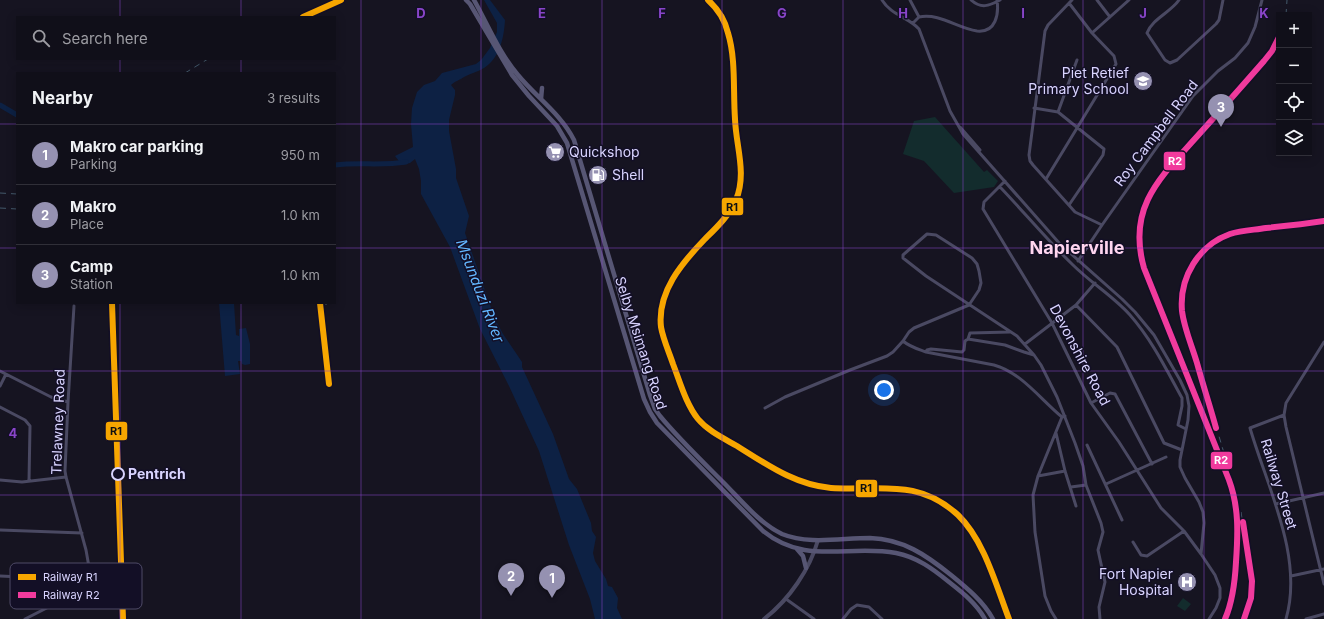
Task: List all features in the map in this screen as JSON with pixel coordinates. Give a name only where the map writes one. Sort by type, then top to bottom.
[{"type":"main road","name":"Selby Msimang Road","points":[[466,0],[492,36]]},
{"type":"main road","name":"Selby Msimang Road","points":[[474,0],[516,81],[557,126],[567,143],[642,390],[650,412],[657,424],[763,531],[777,542],[797,549],[815,552],[886,551],[913,558],[931,568],[969,598],[985,619]]},
{"type":"main road","name":"Selby Msimang Road","points":[[502,55],[541,100],[564,122],[574,140],[623,309],[655,409],[665,423],[766,524],[787,536],[805,539],[881,539],[911,548],[931,560],[970,591],[985,607],[993,619]]},
{"type":"main road","points":[[525,82],[532,94],[531,98]]},
{"type":"main road","points":[[541,100],[542,88]]},
{"type":"main road","points":[[797,549],[803,558],[806,568]]},
{"type":"street","points":[[882,0],[892,11],[913,23],[920,33],[947,104],[963,134],[1060,244],[1122,299],[1154,335],[1164,350],[1187,395],[1190,406],[1180,460],[1182,471],[1203,512],[1204,523],[1202,554]]},
{"type":"street","points":[[910,0],[920,17]]},
{"type":"street","points":[[913,23],[920,17],[933,17],[975,30],[982,31],[989,28],[995,22],[998,12],[998,1],[983,6],[977,5],[971,0]]},
{"type":"street","points":[[1072,0],[1048,25],[1045,31],[1034,108],[1030,158],[1033,165],[1075,212],[1102,225]]},
{"type":"street","points":[[1097,0],[1110,17]]},
{"type":"street","points":[[1092,33],[1129,0]]},
{"type":"street","points":[[1179,0],[1149,29],[1148,33],[1165,60],[1170,63],[1177,60],[1216,24],[1223,0]]},
{"type":"street","name":"Roy Campbell Road","points":[[1078,261],[1193,96],[1218,71],[1235,58],[1248,43],[1255,27],[1262,0]]},
{"type":"street","points":[[1046,179],[1116,64],[1114,56],[1092,33],[1069,4]]},
{"type":"street","points":[[1058,112],[1077,60]]},
{"type":"street","points":[[1034,108],[1058,112],[1103,147],[1105,152],[1069,205]]},
{"type":"street","name":"Devonshire Road","points":[[1005,181],[984,202],[982,209],[1052,323],[1091,403],[1119,442],[1164,512],[1184,531],[1202,554],[1215,575],[1220,588],[1218,603],[1209,619]]},
{"type":"street","points":[[1000,187],[1062,255],[1130,315],[1147,336],[1158,352],[1182,398],[1178,425],[1186,429]]},
{"type":"street","points":[[765,408],[785,397],[887,356],[893,352],[914,328],[969,305],[979,290],[981,283],[979,271],[975,260],[959,248],[936,235],[927,234],[905,253],[903,258],[926,276],[969,305],[1010,332],[1025,344],[1034,355],[1057,397],[1063,416],[1080,456],[1086,485],[1099,517],[1102,529],[1102,536],[1098,550],[1105,582],[1099,607],[1100,619]]},
{"type":"street","points":[[1025,344],[1076,305],[1095,283]]},
{"type":"street","points":[[1076,305],[1117,346],[1164,443],[1182,450]]},
{"type":"street","name":"Trelawney Road","points":[[74,306],[65,465],[66,477],[82,533],[88,563]]},
{"type":"street","points":[[926,352],[927,350],[931,349],[962,352],[969,334],[1010,332]]},
{"type":"street","points":[[968,339],[1005,345],[1034,355]]},
{"type":"street","points":[[903,341],[910,346],[926,352],[1004,368],[1024,381],[1063,416]]},
{"type":"street","points":[[1324,342],[1289,396],[1284,410],[1324,584]]},
{"type":"street","points":[[0,371],[51,397],[68,402]]},
{"type":"street","points":[[0,386],[6,374]]},
{"type":"street","points":[[1091,403],[1110,393],[1115,394],[1152,464]]},
{"type":"street","points":[[0,408],[25,420],[30,426],[29,481]]},
{"type":"street","name":"Railway Street","points":[[1284,415],[1250,428],[1276,504],[1285,540],[1291,576],[1290,604],[1286,619]]},
{"type":"street","points":[[1056,619],[1045,596],[1035,532],[1033,495],[1038,476],[1063,416]]},
{"type":"street","points":[[1056,433],[1065,471],[1076,506]]},
{"type":"street","points":[[1087,444],[1122,520]]},
{"type":"street","points":[[1106,484],[1166,457]]},
{"type":"street","points":[[1038,476],[1065,471]]},
{"type":"street","points":[[0,480],[22,482],[66,477]]},
{"type":"street","points":[[1071,487],[1086,485]]},
{"type":"street","points":[[1276,504],[1324,493]]},
{"type":"street","points":[[0,530],[82,533]]},
{"type":"street","points":[[1133,542],[1141,555],[1147,556],[1184,531]]},
{"type":"street","points":[[764,619],[786,599],[815,552],[818,540]]},
{"type":"street","points":[[1291,576],[1322,570]]},
{"type":"street","points":[[0,576],[10,576]]},
{"type":"street","points":[[786,599],[814,619]]},
{"type":"street","points":[[843,619],[851,609],[857,605],[868,607],[882,619]]},
{"type":"street","name":"Trelawney Road","points":[[25,619],[31,618],[46,609]]},
{"type":"street","points":[[1306,619],[1324,614]]},
{"type":"green space","points":[[935,117],[984,172],[987,170],[998,181],[994,187],[954,193],[924,161],[903,154],[914,121]]},
{"type":"green space","points":[[1183,598],[1191,604],[1185,611],[1177,606]]},
{"type":"water","name":"Msunduzi River","points":[[484,0],[490,0],[505,20],[504,33],[500,47],[494,59],[489,64],[451,85],[455,90],[455,95],[449,120],[449,131],[456,169],[456,178],[469,216],[465,233],[495,319],[503,334],[522,362],[522,367],[553,434],[569,479],[577,489],[591,523],[592,531],[596,537],[593,553],[595,561],[606,579],[608,586],[612,587],[618,598],[617,608],[622,619],[595,619],[590,599],[569,545],[539,451],[509,386],[480,329],[450,247],[421,194],[419,169],[415,159],[410,163],[402,165],[395,156],[413,147],[411,124],[412,108],[417,92],[424,85],[435,81],[442,73],[476,64],[490,48],[497,32],[497,23]]},
{"type":"water","points":[[219,304],[234,304],[236,335],[239,336],[239,329],[246,328],[250,344],[250,364],[245,365],[242,364],[241,361],[238,361],[240,374],[225,376]]},
{"type":"waterway","points":[[0,105],[16,114]]},
{"type":"waterway","points":[[336,165],[388,164],[406,162]]},
{"type":"railway","points":[[301,16],[337,0]]},
{"type":"railway","points":[[708,0],[723,19],[731,43],[735,119],[741,180],[736,200],[730,211],[718,226],[687,258],[673,279],[663,302],[661,314],[662,332],[687,400],[698,419],[711,431],[781,473],[805,483],[831,488],[882,488],[913,491],[943,503],[958,515],[975,537],[994,578],[1009,619]]},
{"type":"railway","points":[[1286,12],[1287,0]]},
{"type":"railway","points":[[1225,619],[1232,598],[1236,569],[1237,530],[1235,500],[1229,480],[1144,268],[1140,246],[1140,226],[1144,209],[1152,192],[1162,177],[1264,61],[1276,43]]},
{"type":"railway","points":[[187,72],[206,60]]},
{"type":"railway","points":[[0,193],[16,194]]},
{"type":"railway","points":[[0,208],[16,209]]},
{"type":"railway","points":[[1224,453],[1183,316],[1183,290],[1187,277],[1192,266],[1209,246],[1232,234],[1249,230],[1324,221]]},
{"type":"railway","points":[[111,304],[119,563]]},
{"type":"railway","points":[[320,304],[329,384]]},
{"type":"railway","points":[[1241,512],[1252,581],[1251,598],[1244,619]]},
{"type":"railway","points":[[121,609],[121,619]]},
{"type":"rail line","name":"R1","points":[[305,16],[341,0]]},
{"type":"rail line","name":"R1","points":[[708,0],[723,19],[731,43],[735,119],[741,180],[736,200],[730,211],[718,226],[687,258],[673,279],[663,302],[661,314],[662,332],[687,400],[698,419],[711,431],[781,473],[805,483],[831,488],[882,488],[913,491],[943,503],[958,515],[975,537],[994,578],[1009,619]]},
{"type":"rail line","name":"R2","points":[[1225,619],[1232,598],[1236,569],[1237,530],[1235,500],[1229,480],[1144,268],[1140,246],[1140,226],[1144,209],[1152,192],[1162,177],[1264,61],[1276,43]]},
{"type":"rail line","name":"R2","points":[[1216,428],[1186,330],[1182,311],[1184,286],[1193,264],[1200,254],[1209,246],[1230,234],[1324,221]]},
{"type":"rail line","name":"R1","points":[[112,304],[121,563]]},
{"type":"rail line","name":"R1","points":[[320,304],[329,384]]},
{"type":"rail line","name":"R2","points":[[1243,522],[1252,581],[1251,598],[1244,619]]},
{"type":"rail line","name":"R1","points":[[123,609],[123,619]]},
{"type":"place","name":"Piet Retief Primary School","points":[[1143,81]]},
{"type":"place","name":"Camp","points":[[1221,127]]},
{"type":"place","name":"Quickshop","points":[[555,152]]},
{"type":"place","name":"Shell","points":[[598,175]]},
{"type":"place","name":"Pentrich","points":[[118,474]]},
{"type":"place","name":"Fort Napier Hospital","points":[[1187,582]]},
{"type":"place","name":"Makro","points":[[511,596]]},
{"type":"place","name":"Makro car parking","points":[[552,598]]},
{"type":"district","name":"Napierville","points":[[1077,248]]}]
